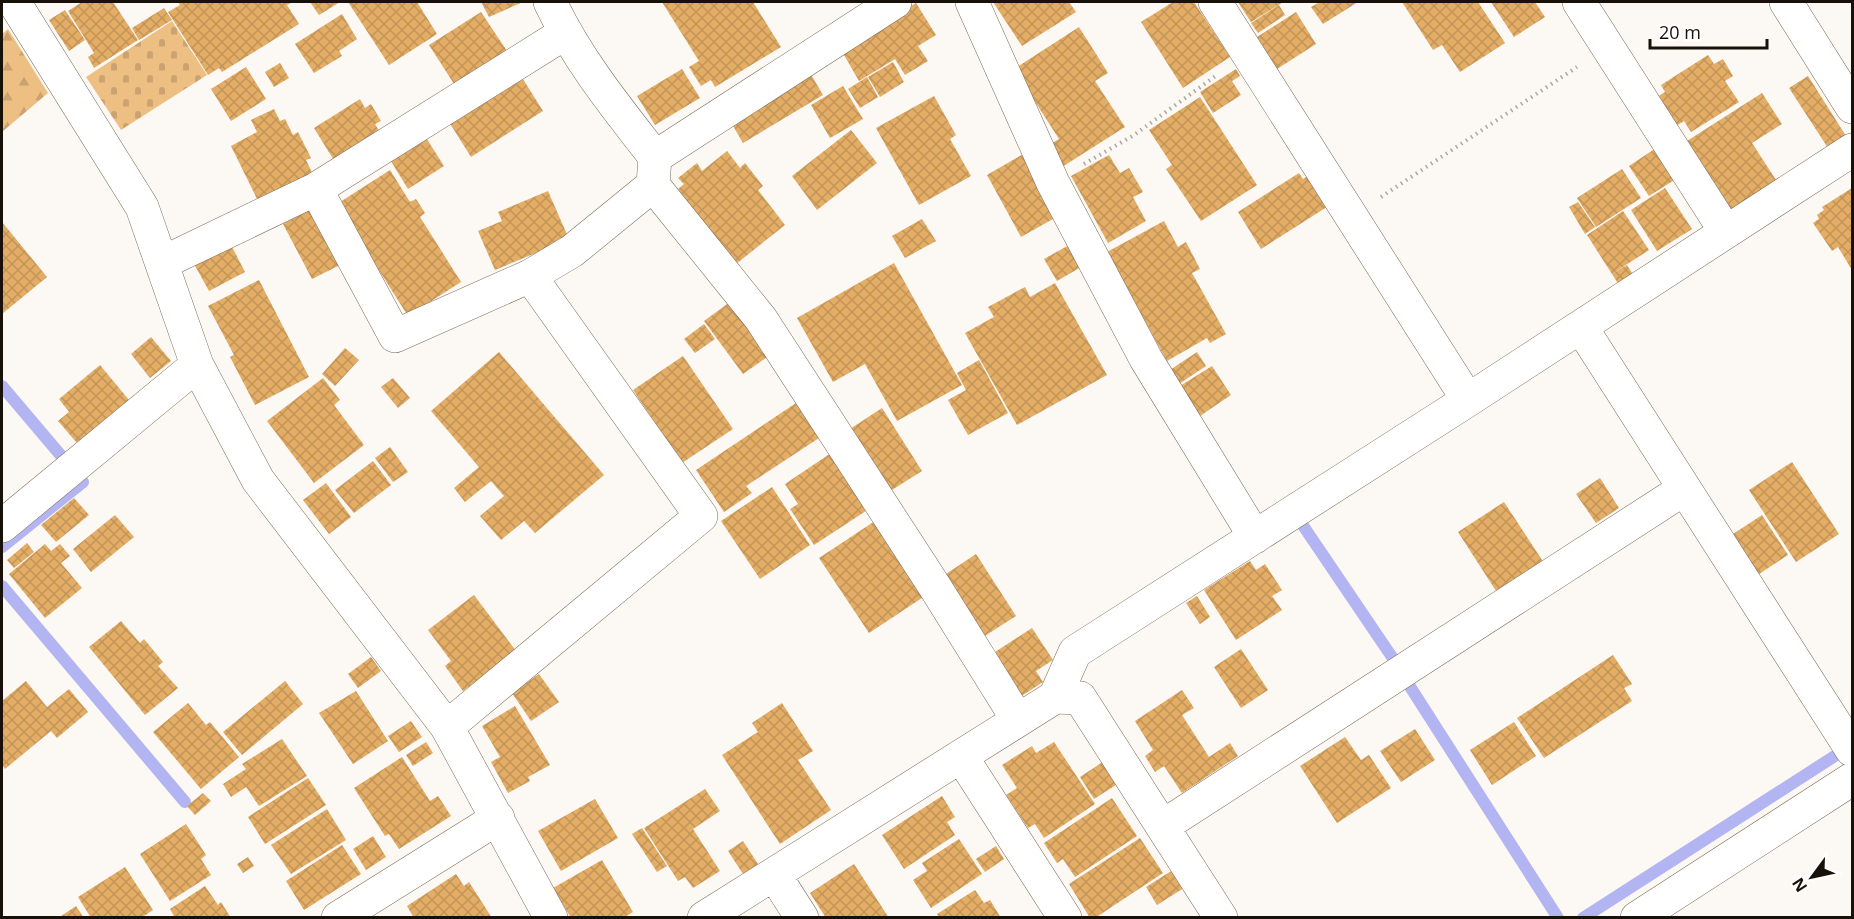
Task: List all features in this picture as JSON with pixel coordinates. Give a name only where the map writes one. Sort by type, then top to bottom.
[{"type":"street","points":[[14,2],[142,207],[197,365],[258,480],[447,727],[551,918]]},
{"type":"street","points":[[550,2],[564,33],[654,171],[761,319],[935,586],[1018,720]]},
{"type":"street","points":[[316,189],[395,336],[530,276],[572,250],[654,171],[895,2]]},
{"type":"street","points":[[972,2],[1053,183],[1146,359],[1255,537]]},
{"type":"street","points":[[1215,2],[1468,400]]},
{"type":"street","points":[[1579,2],[1726,232]]},
{"type":"street","points":[[1786,2],[1852,107]]},
{"type":"street","points":[[162,263],[316,189],[564,33]]},
{"type":"street","points":[[1055,697],[1075,651],[1468,400],[1852,150]]},
{"type":"street","points":[[447,727],[701,516],[530,276]]},
{"type":"street","points":[[1581,327],[1852,750]]},
{"type":"street","points":[[2,526],[197,365]]},
{"type":"street","points":[[1163,826],[1684,489]]},
{"type":"street","points":[[704,918],[1055,697],[1080,698],[1221,918]]},
{"type":"street","points":[[961,756],[1065,918]]},
{"type":"street","points":[[1637,918],[1852,779]]},
{"type":"street","points":[[338,918],[498,818]]},
{"type":"street","points":[[774,874],[802,918]]},
{"type":"path","points":[[1351,216],[1607,46]]},
{"type":"path","points":[[1053,183],[1134,135],[1248,53]]},
{"type":"green space","points":[[172,21],[207,75],[121,130],[86,77]]},
{"type":"green space","points":[[8,29],[48,93],[2,132],[2,34]]},
{"type":"building","points":[[82,2],[113,2],[138,40],[94,68],[88,57],[94,53],[68,11]]},
{"type":"building","points":[[178,2],[293,2],[287,5],[299,24],[222,72],[219,68],[208,75],[168,12],[180,5]]},
{"type":"building","points":[[310,2],[340,2],[319,15]]},
{"type":"building","points":[[348,2],[417,2],[437,34],[389,65]]},
{"type":"building","points":[[481,2],[523,2],[489,17]]},
{"type":"building","points":[[662,2],[753,2],[781,47],[715,87],[711,80],[701,86],[689,67],[699,61]]},
{"type":"building","points":[[993,2],[1069,2],[1076,12],[1022,46]]},
{"type":"building","points":[[1173,2],[1194,2],[1230,57],[1183,88],[1141,22]]},
{"type":"building","points":[[1238,2],[1283,2],[1251,22]]},
{"type":"building","points":[[1320,2],[1358,2],[1323,24],[1311,7]]},
{"type":"building","points":[[1402,2],[1478,2],[1505,43],[1460,72],[1442,45],[1433,50]]},
{"type":"building","points":[[1491,2],[1535,2],[1545,17],[1514,37]]},
{"type":"building","points":[[916,3],[936,35],[918,46],[928,61],[905,75],[895,59],[859,81],[840,48]]},
{"type":"building","points":[[1279,5],[1285,15],[1258,33],[1251,23]]},
{"type":"building","points":[[164,8],[172,20],[139,40],[132,28]]},
{"type":"building","points":[[65,10],[85,40],[69,51],[49,20]]},
{"type":"building","points":[[481,12],[509,54],[456,87],[429,45]]},
{"type":"building","points":[[1296,12],[1316,44],[1277,69],[1257,37]]},
{"type":"building","points":[[342,14],[357,39],[339,51],[342,56],[314,73],[295,44]]},
{"type":"building","points":[[1079,27],[1108,73],[1095,81],[1125,127],[1062,167],[1049,145],[1059,139],[1014,69]]},
{"type":"building","points":[[1708,55],[1714,64],[1723,59],[1733,76],[1725,81],[1739,102],[1691,132],[1684,121],[1676,126],[1657,97],[1665,92],[1661,85]]},
{"type":"building","points":[[893,62],[904,82],[880,97],[868,77]]},
{"type":"building","points":[[280,63],[289,78],[274,87],[265,72]]},
{"type":"building","points":[[246,67],[266,99],[231,121],[211,89]]},
{"type":"building","points":[[682,69],[700,98],[655,125],[637,96]]},
{"type":"building","points":[[1236,69],[1240,76],[1232,81],[1241,95],[1213,113],[1200,92]]},
{"type":"building","points":[[809,71],[823,95],[743,143],[729,119]]},
{"type":"building","points":[[521,76],[543,111],[471,157],[449,122]]},
{"type":"building","points":[[1808,76],[1846,136],[1828,148],[1789,88]]},
{"type":"building","points":[[867,77],[878,97],[860,108],[848,89]]},
{"type":"building","points":[[843,86],[863,119],[830,138],[811,105]]},
{"type":"building","points":[[1762,93],[1782,124],[1752,143],[1778,183],[1733,212],[1687,141]]},
{"type":"building","points":[[934,96],[956,135],[950,139],[971,176],[919,205],[876,128]]},
{"type":"building","points":[[1200,97],[1257,185],[1201,221],[1166,169],[1172,165],[1149,130]]},
{"type":"building","points":[[360,99],[365,108],[371,104],[381,121],[375,124],[381,134],[335,162],[314,128]]},
{"type":"building","points":[[274,109],[280,121],[285,119],[293,135],[298,132],[311,158],[306,160],[315,179],[260,205],[231,146],[257,132],[251,120]]},
{"type":"building","points":[[851,130],[877,163],[817,210],[792,176]]},
{"type":"building","points":[[425,136],[444,166],[408,189],[389,158]]},
{"type":"building","points":[[1656,148],[1676,179],[1649,196],[1629,166]]},
{"type":"building","points":[[727,151],[740,168],[745,163],[763,186],[758,190],[785,225],[736,264],[678,189],[684,184],[678,178],[697,163],[702,171]]},
{"type":"building","points":[[1025,153],[1060,215],[1021,237],[987,175]]},
{"type":"building","points":[[1109,155],[1120,173],[1129,168],[1143,192],[1133,197],[1146,221],[1108,243],[1071,176]]},
{"type":"building","points":[[1622,169],[1641,198],[1596,227],[1577,198]]},
{"type":"building","points":[[390,170],[410,202],[416,199],[425,213],[420,217],[461,282],[408,316],[337,204]]},
{"type":"building","points":[[1299,173],[1303,179],[1311,174],[1330,205],[1261,249],[1238,212]]},
{"type":"building","points":[[1665,188],[1692,229],[1657,251],[1631,210]]},
{"type":"building","points":[[1852,188],[1852,270],[1838,247],[1832,251],[1813,223],[1819,219],[1817,215],[1824,210],[1822,207]]},
{"type":"building","points":[[548,191],[569,239],[495,270],[478,231],[502,221],[498,212]]},
{"type":"building","points":[[1578,202],[1595,227],[1585,234],[1569,207]]},
{"type":"building","points":[[313,208],[342,264],[312,279],[283,224]]},
{"type":"building","points":[[1623,211],[1649,250],[1612,274],[1587,235]]},
{"type":"building","points":[[922,219],[936,241],[905,258],[892,236]]},
{"type":"building","points":[[1164,221],[1178,247],[1186,242],[1200,269],[1192,273],[1226,334],[1210,343],[1207,338],[1167,361],[1107,252]]},
{"type":"building","points":[[2,222],[47,277],[2,314]]},
{"type":"building","points":[[230,243],[245,272],[209,291],[193,262]]},
{"type":"building","points":[[1069,245],[1081,267],[1057,281],[1044,259]]},
{"type":"building","points":[[894,263],[962,385],[897,421],[865,364],[833,382],[797,318]]},
{"type":"building","points":[[1627,265],[1634,276],[1619,285],[1612,274]]},
{"type":"building","points":[[259,280],[309,377],[255,405],[230,357],[234,355],[208,306]]},
{"type":"building","points":[[1055,283],[1107,375],[1017,425],[965,333],[994,317],[988,307],[1025,287],[1030,297]]},
{"type":"building","points":[[734,299],[773,353],[743,374],[704,321]]},
{"type":"building","points":[[704,324],[715,339],[695,353],[684,339]]},
{"type":"building","points":[[151,337],[171,361],[150,378],[131,354]]},
{"type":"building","points":[[345,348],[359,360],[335,386],[322,374]]},
{"type":"building","points":[[499,352],[604,475],[535,533],[524,521],[501,540],[480,516],[504,496],[491,481],[465,502],[454,488],[479,467],[431,411]]},
{"type":"building","points":[[1197,352],[1206,366],[1179,384],[1170,370]]},
{"type":"building","points":[[683,356],[733,429],[682,463],[633,390]]},
{"type":"building","points":[[979,360],[1008,413],[968,435],[948,400],[966,390],[957,373]]},
{"type":"building","points":[[100,365],[129,400],[77,443],[58,421],[69,412],[59,399]]},
{"type":"building","points":[[1212,366],[1231,395],[1200,416],[1180,386]]},
{"type":"building","points":[[323,378],[340,400],[334,405],[364,445],[314,483],[267,421]]},
{"type":"building","points":[[393,378],[410,398],[398,408],[381,387]]},
{"type":"building","points":[[796,403],[819,438],[746,486],[752,493],[724,512],[696,470]]},
{"type":"building","points":[[882,408],[922,471],[884,495],[844,433]]},
{"type":"building","points":[[390,447],[408,472],[393,482],[375,458]]},
{"type":"building","points":[[834,451],[875,505],[814,545],[790,509],[798,504],[785,484]]},
{"type":"building","points":[[373,461],[391,485],[354,513],[335,490]]},
{"type":"building","points":[[1792,462],[1839,534],[1796,562],[1749,490]]},
{"type":"building","points":[[1600,478],[1619,508],[1596,523],[1576,494]]},
{"type":"building","points":[[326,483],[351,517],[329,534],[303,500]]},
{"type":"building","points":[[772,487],[810,545],[760,579],[721,521]]},
{"type":"building","points":[[74,498],[89,515],[56,542],[41,525]]},
{"type":"building","points":[[1504,502],[1544,563],[1498,594],[1458,532]]},
{"type":"building","points":[[115,515],[134,537],[91,572],[73,549]]},
{"type":"building","points":[[1762,515],[1788,555],[1756,576],[1730,536]]},
{"type":"building","points":[[878,519],[928,594],[869,633],[819,558]]},
{"type":"building","points":[[27,543],[34,552],[14,568],[7,560]]},
{"type":"building","points":[[45,544],[51,551],[60,544],[70,556],[61,563],[82,588],[45,618],[9,574]]},
{"type":"building","points":[[976,554],[1016,616],[980,639],[940,578]]},
{"type":"building","points":[[1250,561],[1256,570],[1265,564],[1282,590],[1272,596],[1282,610],[1236,640],[1204,590]]},
{"type":"building","points":[[474,595],[516,651],[463,691],[445,666],[451,661],[428,630]]},
{"type":"building","points":[[1197,596],[1210,617],[1200,624],[1186,603]]},
{"type":"building","points":[[121,621],[140,643],[144,639],[163,662],[158,666],[178,688],[145,715],[89,647]]},
{"type":"building","points":[[1032,628],[1053,660],[1036,671],[1043,682],[1017,699],[989,656]]},
{"type":"building","points":[[1241,649],[1268,690],[1241,708],[1214,667]]},
{"type":"building","points":[[1613,655],[1632,684],[1624,688],[1632,701],[1544,758],[1517,718]]},
{"type":"building","points":[[371,657],[381,671],[358,688],[348,674]]},
{"type":"building","points":[[539,674],[559,702],[531,721],[512,693]]},
{"type":"building","points":[[26,681],[47,707],[69,689],[88,712],[57,738],[51,731],[5,769],[2,765],[2,701]]},
{"type":"building","points":[[285,681],[303,704],[242,755],[223,732]]},
{"type":"building","points":[[1182,690],[1194,708],[1182,715],[1209,757],[1230,743],[1238,756],[1182,793],[1164,766],[1155,772],[1145,756],[1153,750],[1135,721]]},
{"type":"building","points":[[356,691],[388,741],[353,764],[319,713]]},
{"type":"building","points":[[188,703],[206,725],[210,722],[239,757],[201,789],[153,732]]},
{"type":"building","points":[[782,703],[813,751],[798,760],[831,810],[780,844],[722,755],[758,732],[752,723]]},
{"type":"building","points":[[515,706],[550,765],[528,777],[530,781],[508,793],[491,762],[500,757],[482,726]]},
{"type":"building","points":[[411,721],[422,737],[399,752],[388,736]]},
{"type":"building","points":[[1514,722],[1536,756],[1492,785],[1470,750]]},
{"type":"building","points":[[1415,729],[1435,760],[1401,782],[1380,751]]},
{"type":"building","points":[[1345,737],[1361,760],[1369,755],[1391,788],[1337,823],[1300,766]]},
{"type":"building","points":[[282,739],[307,776],[259,806],[246,787],[231,797],[223,784],[246,769],[242,764]]},
{"type":"building","points":[[426,742],[433,753],[413,766],[406,755]]},
{"type":"building","points":[[1054,742],[1095,804],[1044,838],[1035,824],[1028,828],[1006,795],[1017,788],[1002,765],[1032,746],[1036,753]]},
{"type":"building","points":[[402,757],[430,801],[438,796],[451,816],[399,849],[389,834],[385,836],[354,788]]},
{"type":"building","points":[[1104,761],[1119,783],[1094,799],[1080,777]]},
{"type":"building","points":[[308,778],[326,805],[265,844],[248,817]]},
{"type":"building","points":[[705,789],[720,811],[693,829],[720,871],[693,888],[685,877],[678,881],[644,828]]},
{"type":"building","points":[[203,793],[211,801],[195,815],[187,806]]},
{"type":"building","points":[[942,796],[955,817],[947,822],[955,835],[904,869],[882,835]]},
{"type":"building","points":[[1112,798],[1137,836],[1075,877],[1063,859],[1057,863],[1044,843]]},
{"type":"building","points":[[595,799],[618,838],[561,871],[538,831]]},
{"type":"building","points":[[327,809],[346,840],[291,874],[271,845]]},
{"type":"building","points":[[186,824],[206,855],[201,859],[211,875],[170,901],[140,854]]},
{"type":"building","points":[[642,828],[667,866],[657,872],[632,834]]},
{"type":"building","points":[[373,836],[386,857],[366,870],[353,849]]},
{"type":"building","points":[[1140,838],[1163,873],[1095,918],[1090,918],[1069,884]]},
{"type":"building","points":[[959,839],[982,874],[931,908],[913,880],[927,871],[922,863]]},
{"type":"building","points":[[743,841],[758,864],[743,874],[728,851]]},
{"type":"building","points":[[342,845],[361,874],[304,910],[286,881]]},
{"type":"building","points":[[996,846],[1004,859],[985,872],[976,859]]},
{"type":"building","points":[[248,857],[254,866],[243,873],[237,864]]},
{"type":"building","points":[[602,860],[633,912],[623,918],[571,918],[553,888]]},
{"type":"building","points":[[854,864],[889,918],[826,918],[810,893]]},
{"type":"building","points":[[125,867],[153,910],[141,918],[91,918],[78,897]]},
{"type":"building","points":[[1176,868],[1187,886],[1157,905],[1146,887]]},
{"type":"building","points":[[456,874],[464,886],[469,882],[492,918],[414,918],[407,906]]},
{"type":"building","points":[[205,886],[218,905],[221,902],[231,918],[175,918],[170,909]]},
{"type":"building","points":[[975,890],[984,903],[990,900],[1001,918],[940,918],[937,914]]},
{"type":"building","points":[[76,906],[84,918],[58,918]]},
{"type":"waterway","points":[[2,386],[63,458]]},
{"type":"waterway","points":[[2,547],[83,482]]},
{"type":"waterway","points":[[1304,527],[1394,660]]},
{"type":"waterway","points":[[2,586],[185,802]]},
{"type":"waterway","points":[[1409,685],[1558,918]]},
{"type":"waterway","points":[[1583,918],[1841,752]]}]
